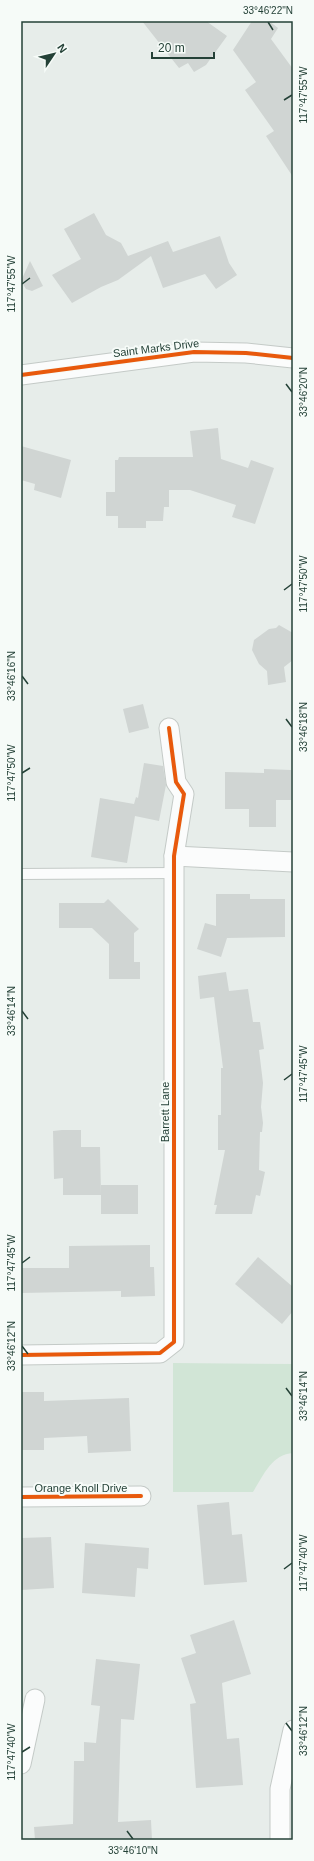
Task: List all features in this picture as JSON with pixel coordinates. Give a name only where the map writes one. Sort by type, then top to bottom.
[{"type":"street","name":"Saint Marks Drive","points":[[21,375],[194,352],[246,353],[293,358]]},
{"type":"street","name":"Barrett Lane","points":[[21,1356],[160,1353],[174,1342],[174,864],[184,794],[176,782],[169,728]]},
{"type":"street","points":[[174,864],[293,862]]},
{"type":"street","name":"Orange Knoll Drive","points":[[21,1497],[141,1496]]},
{"type":"street","points":[[21,1764],[35,1698]]},
{"type":"street","points":[[280,1840],[280,1789],[293,1730]]},
{"type":"lane","points":[[21,874],[174,864]]},
{"type":"green space","points":[[173,1363],[293,1364],[293,1453],[279,1457],[269,1467],[253,1492],[173,1492]]},
{"type":"building","points":[[142,21],[206,21],[227,36],[206,65],[194,72],[188,63],[179,68]]},
{"type":"building","points":[[252,21],[269,21],[278,28],[271,39],[293,69],[293,177],[266,136],[274,131],[245,90],[256,82],[233,50]]},
{"type":"building","points":[[94,213],[106,235],[121,243],[128,256],[168,241],[173,252],[220,236],[229,263],[237,275],[216,289],[205,274],[163,288],[151,256],[118,280],[101,287],[72,303],[52,275],[81,259],[64,229]]},
{"type":"building","points":[[30,261],[43,286],[32,291],[26,289],[21,281]]},
{"type":"building","points":[[218,428],[221,459],[248,468],[251,460],[274,468],[255,524],[232,517],[236,505],[190,490],[169,490],[169,507],[164,507],[163,521],[146,521],[146,528],[118,528],[118,516],[106,516],[106,492],[115,492],[115,460],[118,460],[119,457],[193,457],[190,431]]},
{"type":"building","points":[[21,446],[71,460],[61,498],[34,490],[35,484],[21,480]]},
{"type":"building","points":[[279,625],[293,633],[293,660],[284,667],[286,682],[268,685],[267,671],[259,664],[252,650],[254,640],[269,629],[276,628]]},
{"type":"building","points":[[143,704],[149,728],[129,733],[123,709]]},
{"type":"building","points":[[144,763],[163,766],[166,785],[159,821],[135,816],[127,863],[91,857],[100,798],[134,804],[136,797],[138,798]]},
{"type":"building","points":[[264,769],[291,770],[291,800],[276,800],[276,827],[249,827],[249,809],[225,809],[225,772],[264,773]]},
{"type":"building","points":[[216,894],[250,894],[250,899],[285,899],[285,937],[227,938],[221,957],[197,949],[205,923],[216,926]]},
{"type":"building","points":[[108,899],[139,929],[134,933],[134,962],[140,962],[140,979],[109,979],[109,944],[92,928],[59,928],[59,903],[104,903]]},
{"type":"building","points":[[226,972],[229,991],[248,989],[253,1022],[260,1022],[264,1049],[259,1050],[263,1083],[261,1107],[263,1123],[262,1132],[260,1132],[259,1170],[265,1172],[260,1196],[256,1195],[252,1214],[215,1214],[217,1205],[214,1205],[225,1150],[218,1150],[218,1115],[221,1115],[221,1068],[223,1068],[214,997],[200,999],[198,976]]},
{"type":"building","points":[[81,1130],[81,1147],[100,1147],[101,1195],[63,1195],[63,1178],[54,1179],[53,1131]]},
{"type":"building","points":[[101,1185],[138,1185],[138,1214],[101,1214]]},
{"type":"building","points":[[150,1245],[150,1267],[154,1267],[155,1296],[121,1297],[121,1291],[21,1293],[21,1268],[69,1268],[69,1246]]},
{"type":"building","points":[[258,1257],[293,1287],[293,1311],[282,1324],[235,1284]]},
{"type":"building","points":[[21,1392],[44,1392],[44,1401],[129,1398],[131,1451],[88,1453],[87,1436],[44,1438],[44,1450],[21,1450]]},
{"type":"building","points":[[229,1502],[232,1535],[242,1534],[247,1582],[204,1585],[197,1505]]},
{"type":"building","points":[[51,1537],[54,1588],[21,1590],[21,1538]]},
{"type":"building","points":[[85,1543],[149,1548],[148,1569],[137,1568],[135,1597],[82,1593]]},
{"type":"building","points":[[234,1620],[251,1674],[222,1683],[227,1739],[239,1738],[243,1785],[196,1788],[190,1704],[196,1703],[181,1658],[196,1653],[190,1635]]},
{"type":"building","points":[[96,1659],[140,1664],[134,1720],[121,1719],[118,1822],[151,1820],[152,1840],[35,1840],[34,1827],[73,1824],[74,1761],[84,1761],[84,1742],[96,1743],[100,1706],[91,1705]]},
{"type":"cycle path","points":[[21,375],[194,352],[246,353],[293,358]]},
{"type":"cycle path","points":[[21,1355],[160,1353],[174,1342],[174,856],[184,794],[176,782],[169,728]]},
{"type":"cycle path","points":[[21,1497],[141,1496]]}]
